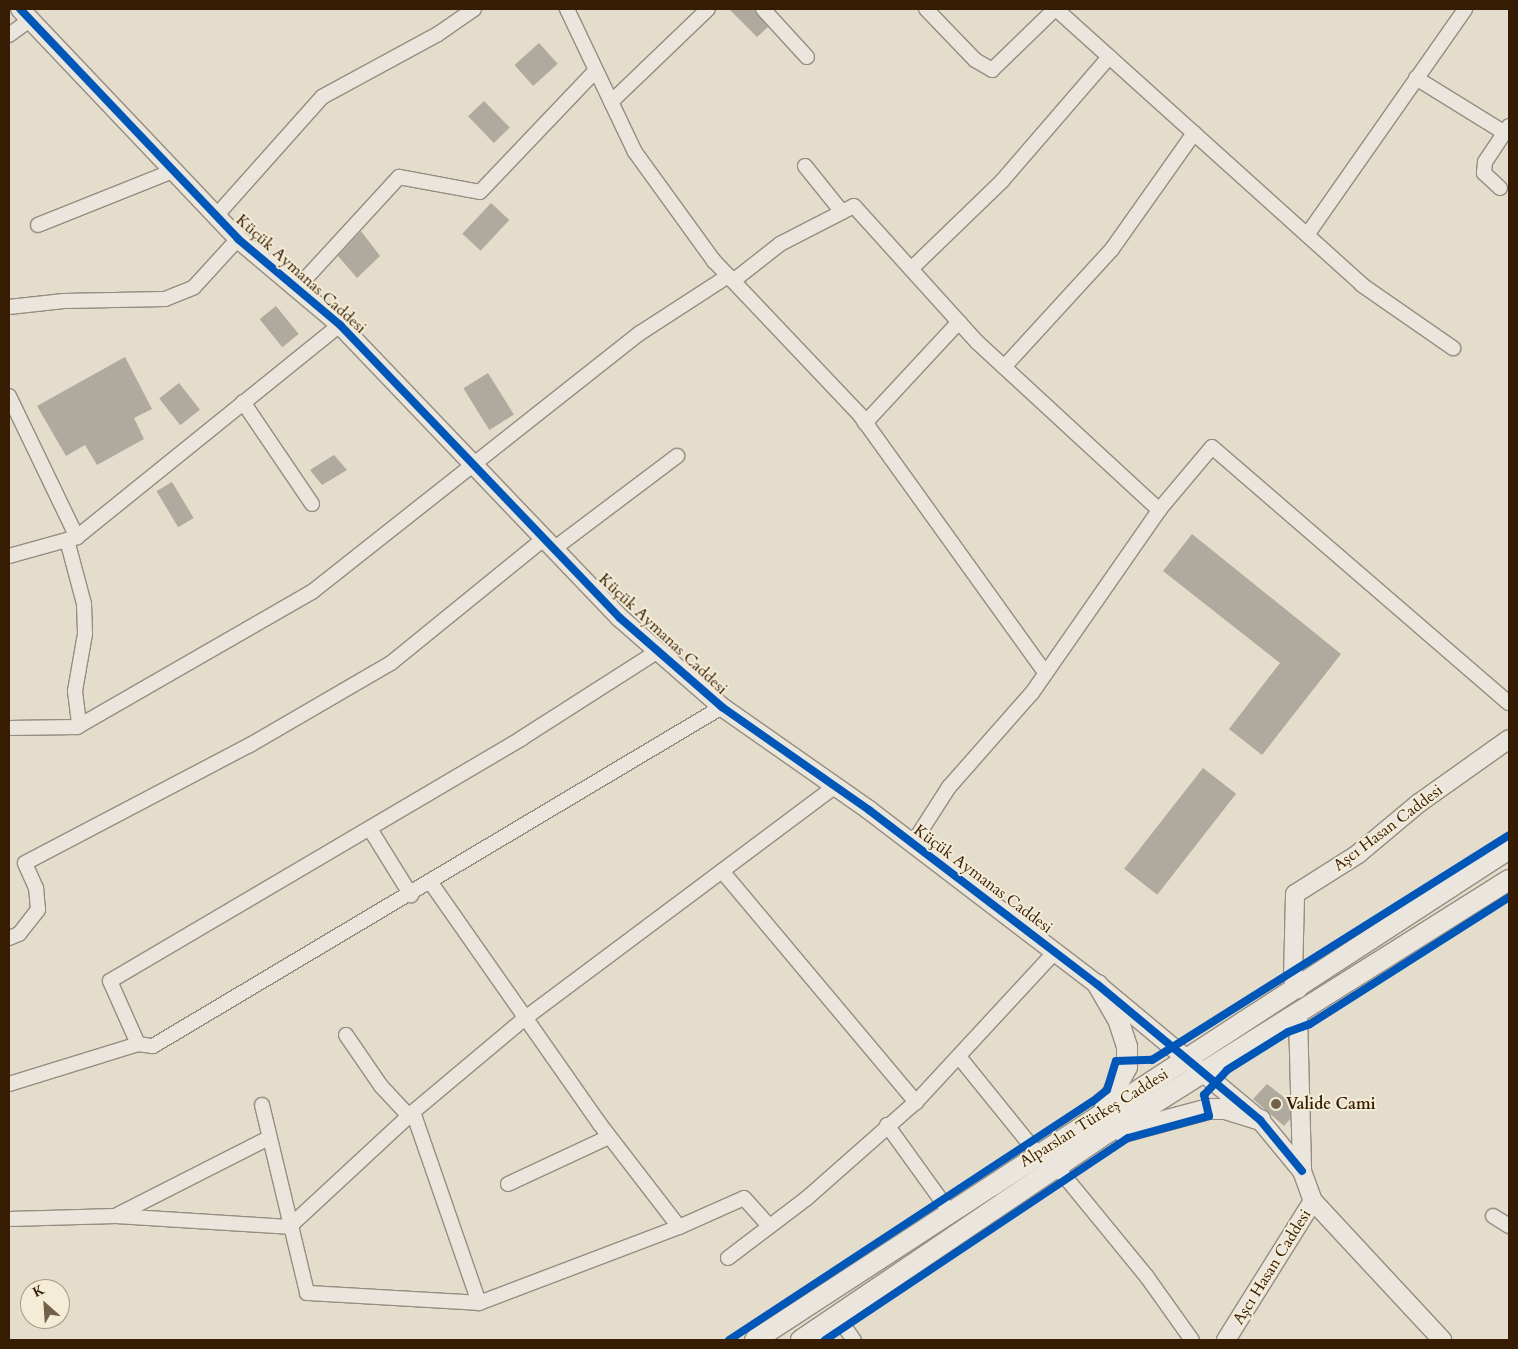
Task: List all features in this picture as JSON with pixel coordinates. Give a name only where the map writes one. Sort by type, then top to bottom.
[{"type":"main road","name":"Alparslan Türkeş Caddesi","points":[[755,1340],[1038,1153],[1298,989],[1509,849]]},
{"type":"main road","name":"Alparslan Türkeş Caddesi","points":[[801,1340],[1099,1138],[1298,1015],[1509,880]]},
{"type":"main road","points":[[1098,984],[1118,1019],[1127,1046],[1128,1067],[1115,1094],[1099,1114]]},
{"type":"main road","points":[[1099,1138],[1208,1109],[1225,1109],[1260,1120]]},
{"type":"street","points":[[216,216],[322,97],[438,34],[474,9]]},
{"type":"street","points":[[567,9],[635,152],[731,279],[866,423],[1044,671]]},
{"type":"street","points":[[611,102],[708,9]]},
{"type":"street","points":[[763,9],[807,57]]},
{"type":"street","points":[[926,9],[975,60],[992,70],[1055,9],[1362,285],[1453,348]]},
{"type":"street","points":[[1307,235],[1465,9]]},
{"type":"street","points":[[9,35],[23,12]]},
{"type":"street","name":"Küçük Aymanas Caddesi","points":[[23,12],[238,238],[340,325],[477,465],[620,618],[722,707],[913,843],[1098,984],[1260,1120],[1302,1170]]},
{"type":"street","points":[[911,269],[1002,181],[1109,57]]},
{"type":"street","points":[[297,288],[400,177],[480,192],[596,70]]},
{"type":"street","points":[[1416,78],[1507,129],[1485,162],[1484,173],[1500,188]]},
{"type":"street","points":[[1004,367],[1112,249],[1194,133]]},
{"type":"street","points":[[805,166],[842,212]]},
{"type":"street","points":[[38,225],[173,170]]},
{"type":"street","points":[[9,728],[79,726],[312,592],[477,465],[640,333],[731,279],[780,244],[854,206],[959,322],[1004,367],[1159,510]]},
{"type":"street","points":[[9,307],[64,301],[165,299],[194,287],[238,238]]},
{"type":"street","points":[[866,423],[959,322]]},
{"type":"street","points":[[9,556],[72,538],[340,325]]},
{"type":"street","points":[[9,396],[72,538],[84,604],[85,634],[74,691],[79,726]]},
{"type":"street","points":[[243,402],[312,504]]},
{"type":"street","points":[[913,843],[949,787],[1032,693],[1044,671],[1159,510],[1212,447],[1509,703]]},
{"type":"street","points":[[9,938],[19,934],[38,910],[36,888],[25,863],[250,745],[392,663],[550,543],[677,456]]},
{"type":"street","points":[[138,1044],[110,980],[370,829],[658,651]]},
{"type":"street","points":[[9,1084],[138,1044],[152,1046],[411,895],[722,707]]},
{"type":"street","name":"Aşcı Hasan Caddesi","points":[[1298,989],[1293,978],[1295,894],[1358,854],[1419,803],[1509,739]]},
{"type":"street","points":[[9,1219],[116,1216],[289,1227],[411,1114],[524,1019],[835,786]]},
{"type":"street","points":[[370,829],[411,895]]},
{"type":"street","points":[[722,871],[916,1102]]},
{"type":"street","points":[[431,883],[524,1019],[609,1137],[679,1227]]},
{"type":"street","points":[[728,1258],[769,1226],[916,1102],[960,1058],[1056,951]]},
{"type":"street","name":"Aşcı Hasan Caddesi","points":[[1226,1340],[1313,1201],[1302,1170],[1298,1015]]},
{"type":"street","points":[[346,1035],[381,1086],[411,1114],[479,1303]]},
{"type":"street","points":[[960,1058],[1038,1153]]},
{"type":"street","points":[[262,1105],[289,1227],[307,1293],[479,1303],[679,1227],[744,1198],[769,1226]]},
{"type":"street","points":[[887,1126],[949,1211]]},
{"type":"street","points":[[508,1184],[609,1137]]},
{"type":"street","points":[[116,1216],[269,1138]]},
{"type":"street","points":[[1057,1167],[1147,1277],[1192,1340]]},
{"type":"street","points":[[1313,1201],[1442,1340]]},
{"type":"street","points":[[1493,1216],[1509,1226]]},
{"type":"street","points":[[837,1316],[854,1340]]},
{"type":"building","points":[[729,9],[754,9],[768,27],[757,37]]},
{"type":"building","points":[[539,43],[558,64],[533,86],[514,65]]},
{"type":"building","points":[[484,101],[510,128],[494,143],[468,116]]},
{"type":"building","points":[[491,203],[509,220],[481,251],[462,234]]},
{"type":"building","points":[[361,231],[380,256],[357,278],[338,256]]},
{"type":"building","points":[[276,306],[299,334],[282,347],[260,319]]},
{"type":"building","points":[[125,357],[152,409],[134,418],[144,439],[97,465],[85,445],[66,456],[37,406]]},
{"type":"building","points":[[488,373],[514,415],[489,430],[463,388]]},
{"type":"building","points":[[179,383],[200,410],[180,425],[159,398]]},
{"type":"building","points":[[334,455],[347,470],[322,485],[310,470]]},
{"type":"building","points":[[172,482],[194,518],[178,527],[157,491]]},
{"type":"building","points":[[1192,534],[1341,654],[1262,755],[1229,729],[1280,663],[1163,571]]},
{"type":"building","points":[[1203,768],[1236,794],[1157,895],[1124,869]]},
{"type":"building","name":"Valide Cami","points":[[1267,1084],[1290,1102],[1290,1119],[1284,1126],[1253,1099]]},
{"type":"cycle path","points":[[20,9],[238,239],[340,325],[620,618],[722,707],[869,810],[1098,985],[1260,1120],[1302,1171]]},
{"type":"cycle path","points":[[729,1340],[1092,1102],[1107,1090],[1116,1061],[1152,1060],[1509,835]]},
{"type":"cycle path","points":[[825,1340],[1128,1138],[1209,1116],[1204,1095],[1227,1070],[1288,1032],[1310,1024],[1509,897]]},
{"type":"place","name":"Valide Cami","points":[[1276,1104]]}]
